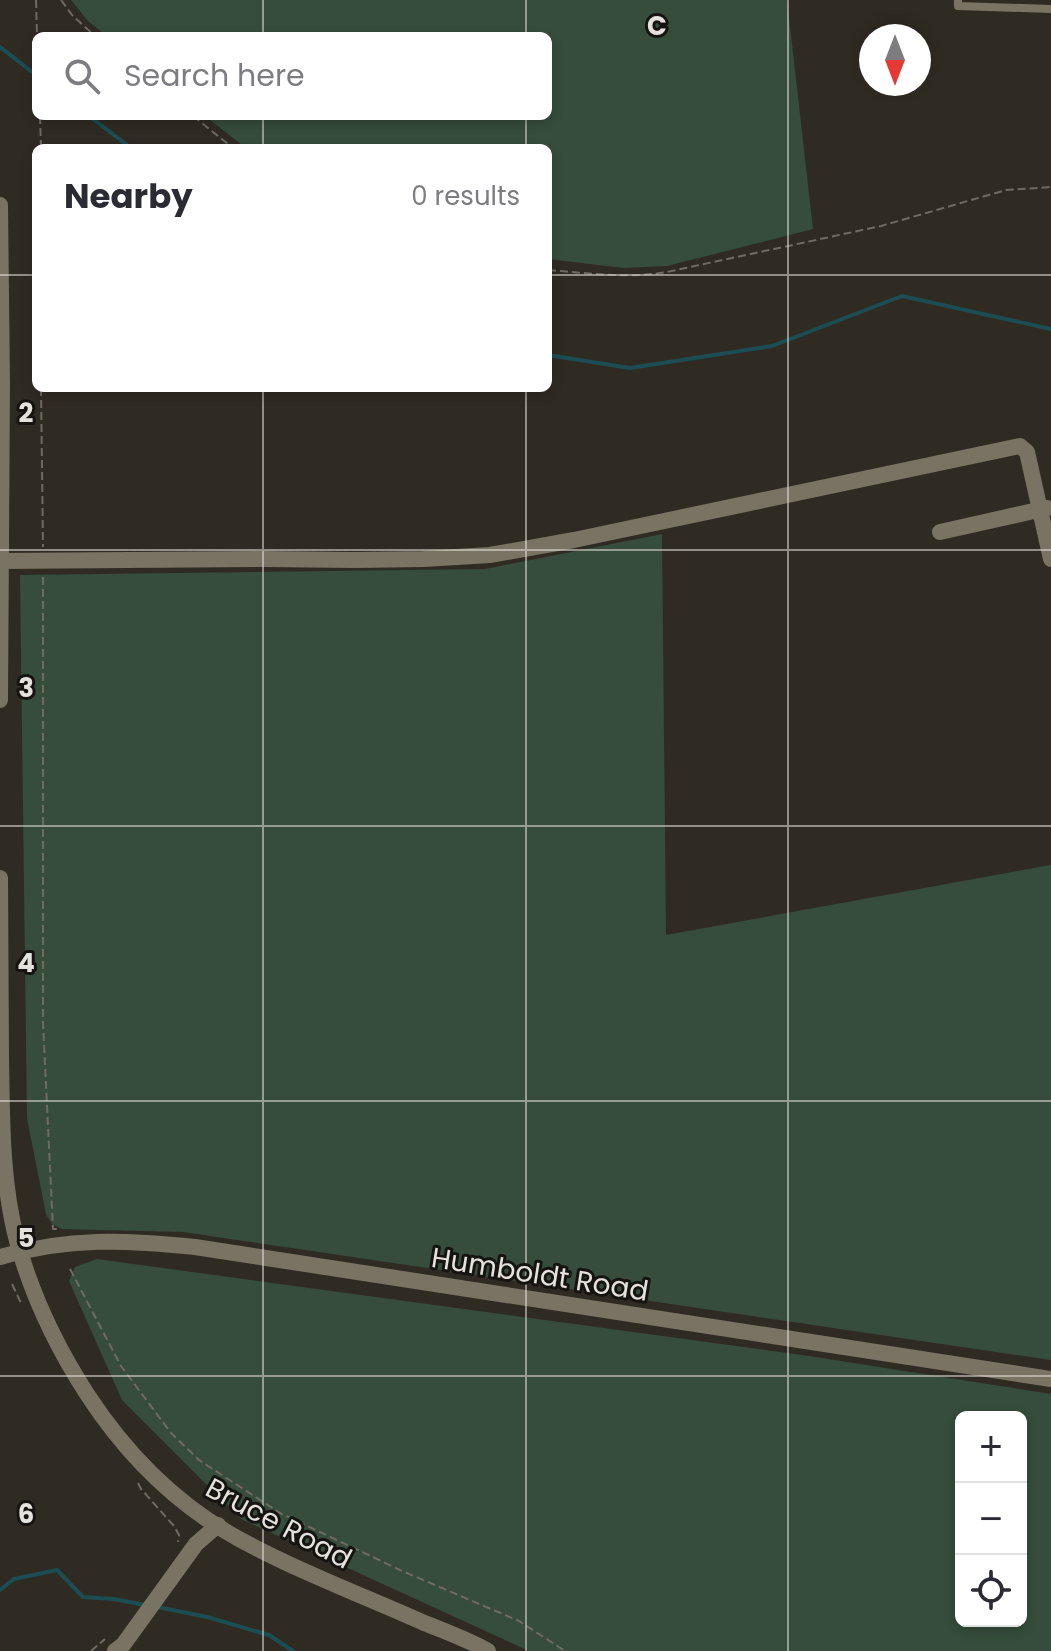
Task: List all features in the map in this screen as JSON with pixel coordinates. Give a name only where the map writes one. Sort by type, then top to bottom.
[{"type":"street","points":[[0,205],[0,700]]},
{"type":"street","points":[[1,561],[355,560],[490,555],[1020,446],[1027,452],[1046,509],[1051,559]]},
{"type":"street","points":[[940,532],[1046,509]]},
{"type":"street","name":"Bruce Road","points":[[0,878],[2,1120],[7,1189],[20,1251],[41,1313],[65,1360],[102,1416],[138,1461],[185,1504],[238,1538],[488,1651]]},
{"type":"street","name":"Humboldt Road","points":[[0,1257],[63,1243],[129,1241],[195,1247],[1051,1379]]},
{"type":"street","points":[[111,1644],[123,1645],[196,1544],[218,1525]]},
{"type":"lane","points":[[958,0],[958,6],[1038,4],[1051,9]]},
{"type":"path","points":[[36,0],[37,32]]},
{"type":"path","points":[[61,0],[91,32]]},
{"type":"path","points":[[40,120],[41,144]]},
{"type":"path","points":[[198,120],[228,144]]},
{"type":"path","points":[[552,270],[624,276],[657,274],[881,226],[1006,190],[1051,187]]},
{"type":"path","points":[[41,392],[43,1023],[53,1229]]},
{"type":"path","points":[[70,1269],[121,1366],[171,1433],[199,1460],[280,1513],[400,1570],[519,1621],[565,1651]]},
{"type":"path","points":[[91,1651],[111,1644]]},
{"type":"green space","points":[[71,0],[787,0],[813,229],[667,266],[623,268],[552,259],[552,144],[241,144],[210,120],[552,120],[552,32],[102,32]]},
{"type":"green space","points":[[662,534],[666,935],[1051,865],[1051,1360],[183,1232],[62,1229],[52,1224],[46,1214],[27,1118],[20,575],[485,569]]},
{"type":"green space","points":[[97,1259],[809,1356],[1051,1394],[1051,1651],[529,1651],[241,1519],[122,1400],[69,1281],[75,1267]]},
{"type":"waterway","points":[[0,47],[32,72]]},
{"type":"waterway","points":[[94,120],[126,144]]},
{"type":"waterway","points":[[552,356],[630,368],[772,346],[902,296],[1051,329]]},
{"type":"waterway","points":[[0,1590],[14,1579],[57,1570],[83,1597],[145,1605]]},
{"type":"waterway","points":[[157,1607],[207,1617],[269,1635],[293,1651]]}]
